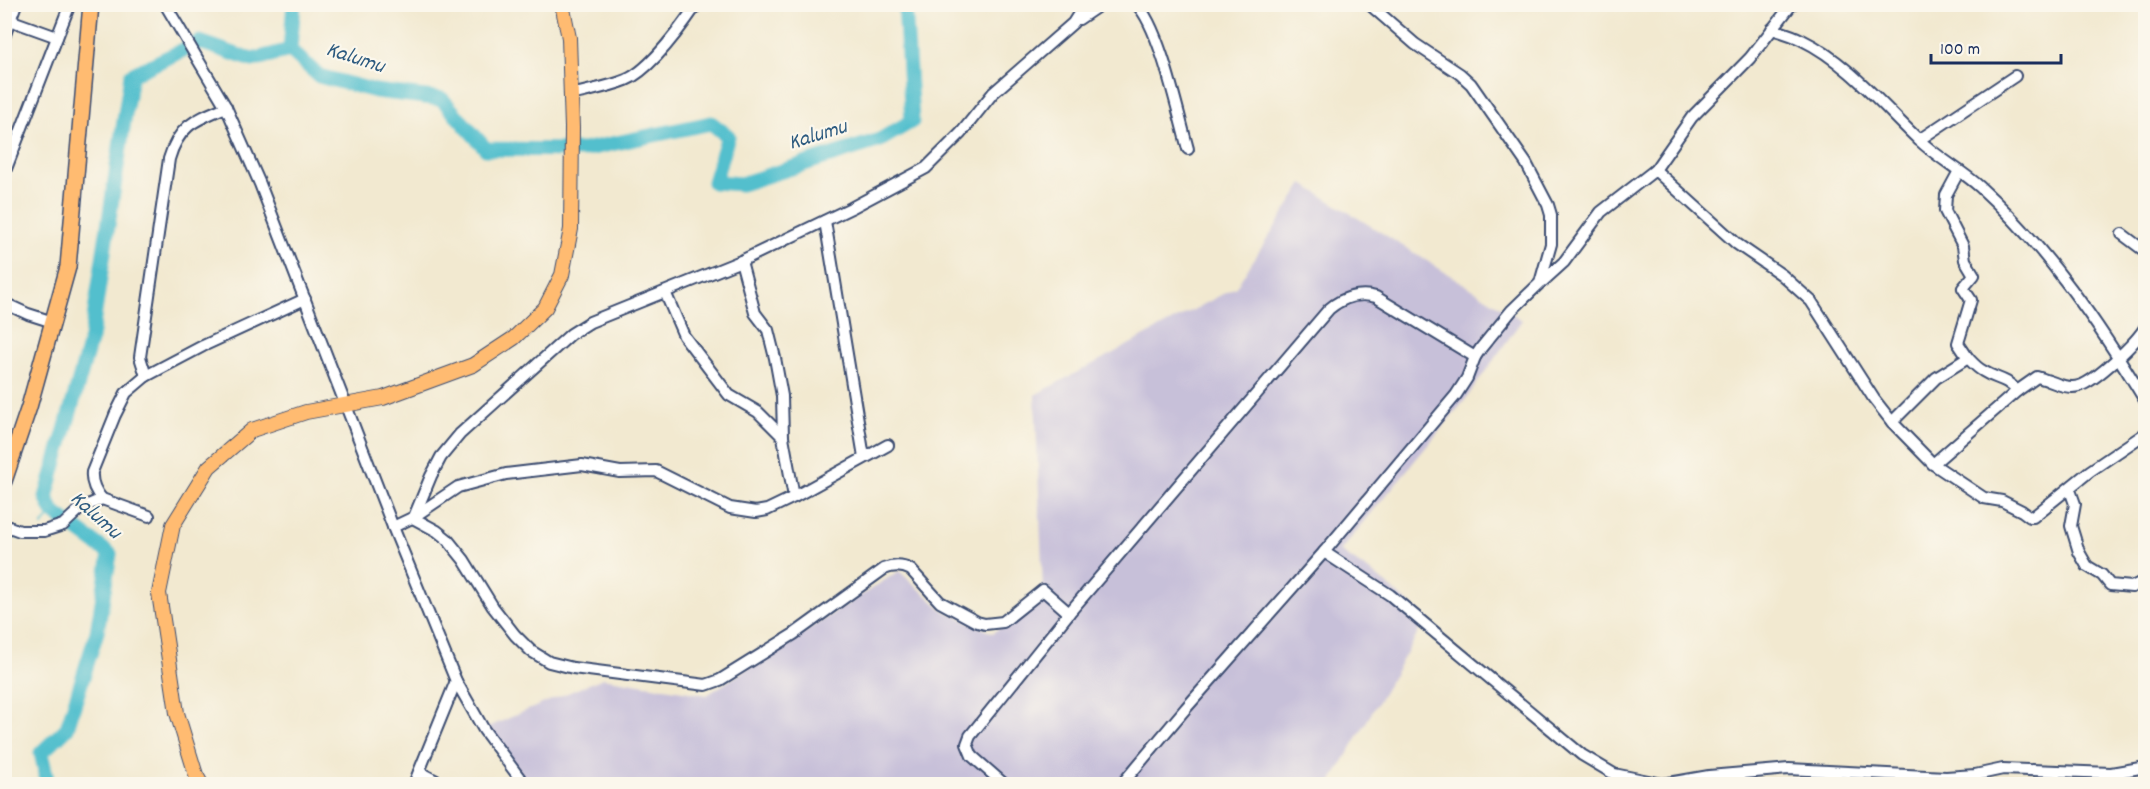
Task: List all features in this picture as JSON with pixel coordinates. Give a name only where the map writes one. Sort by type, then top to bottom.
[{"type":"highway","points":[[4,481],[9,451],[53,322],[68,267],[91,4]]},
{"type":"main road","points":[[201,784],[196,775],[177,713],[159,593],[173,525],[209,467],[252,430],[306,412],[383,398],[473,365],[514,338],[545,308],[562,275],[571,229],[572,128],[569,38],[562,4]]},
{"type":"street","points":[[4,37],[8,19],[16,4]]},
{"type":"street","points":[[6,168],[70,4]]},
{"type":"street","points":[[165,4],[226,107],[260,184],[393,527],[456,681],[484,730],[524,784]]},
{"type":"street","points":[[571,95],[618,83],[637,74],[678,30],[697,4]]},
{"type":"street","points":[[1073,23],[1085,4]]},
{"type":"street","points":[[414,518],[441,457],[460,434],[484,410],[581,328],[741,261],[825,221],[926,168],[961,133],[993,93],[1073,23],[1101,4]]},
{"type":"street","points":[[1136,4],[1148,19],[1160,52],[1188,149]]},
{"type":"street","points":[[1369,4],[1414,44],[1460,74],[1471,84],[1526,163],[1551,215],[1551,244],[1540,283]]},
{"type":"street","points":[[1122,784],[1324,552],[1456,395],[1467,378],[1475,357],[1512,310],[1564,262],[1601,212],[1655,170],[1692,117],[1750,58],[1792,4]]},
{"type":"street","points":[[8,19],[57,37]]},
{"type":"street","points":[[1772,29],[1810,44],[1848,72],[1919,140],[1981,188],[2030,236],[2052,262],[2119,357],[2145,402]]},
{"type":"street","points":[[1919,140],[2015,76]]},
{"type":"street","points":[[146,376],[140,357],[169,159],[173,146],[188,125],[196,119],[226,107]]},
{"type":"street","points":[[1655,170],[1737,244],[1782,275],[1811,301],[1869,391],[1892,422],[1933,464],[1984,498],[2002,501],[2033,517],[2070,490],[2090,471],[2145,433]]},
{"type":"street","points":[[1959,171],[1946,195],[1945,211],[1963,246],[1965,260],[1974,275],[1964,287],[1971,300],[1958,343],[1968,358],[1983,372],[2008,381],[2017,391]]},
{"type":"street","points":[[825,221],[864,457]]},
{"type":"street","points":[[2122,234],[2145,252]]},
{"type":"street","points":[[741,261],[755,313],[768,330],[775,358],[782,396],[783,436],[794,497]]},
{"type":"street","points":[[665,292],[684,336],[729,395],[758,412],[783,436]]},
{"type":"street","points":[[1004,784],[972,756],[967,744],[970,736],[1069,613],[1334,304],[1362,294],[1376,297],[1475,357]]},
{"type":"street","points":[[149,516],[102,499],[91,480],[92,472],[126,393],[146,376],[193,351],[305,299]]},
{"type":"street","points":[[4,303],[53,322]]},
{"type":"street","points":[[1933,464],[2017,391],[2037,377],[2056,384],[2079,386],[2114,364],[2138,338],[2145,326]]},
{"type":"street","points":[[1892,422],[1936,378],[1968,358]]},
{"type":"street","points":[[393,527],[414,518],[458,487],[506,474],[582,465],[620,472],[656,471],[730,508],[751,512],[767,510],[888,446]]},
{"type":"street","points":[[2070,490],[2075,504],[2071,526],[2085,564],[2102,575],[2109,585],[2132,587],[2145,580]]},
{"type":"street","points":[[4,525],[20,531],[44,531],[63,525],[86,505],[102,499]]},
{"type":"street","points":[[414,518],[447,538],[464,560],[493,607],[531,651],[549,662],[573,669],[706,685],[720,680],[794,634],[884,569],[895,566],[911,570],[940,602],[969,618],[986,624],[1003,622],[1043,590],[1069,613]]},
{"type":"street","points":[[1324,552],[1390,595],[1568,744],[1599,766],[1614,774],[1629,778],[1663,784],[1789,769],[1946,777],[1975,775],[2003,769],[2111,773],[2145,767]]},
{"type":"street","points":[[414,784],[456,681]]},
{"type":"street","points":[[419,772],[442,784]]},
{"type":"shaded area","points":[[1303,184],[1522,320],[1465,400],[1340,551],[1375,575],[1427,618],[1330,784],[1142,784],[1131,776],[1124,784],[525,784],[486,728],[603,678],[707,695],[899,571],[944,611],[993,633],[1043,592],[1035,395],[1236,287]]},
{"type":"waterway","points":[[290,50],[294,4]]},
{"type":"waterway","name":"Kalumu","points":[[48,784],[41,753],[67,728],[97,632],[110,554],[53,512],[46,497],[91,338],[131,75],[200,42],[252,60],[290,50],[319,76],[376,91],[442,99],[486,149],[583,150],[711,123],[728,136],[714,182],[741,184],[880,140],[912,121],[905,4]]},
{"type":"waterway","points":[[42,526],[53,512]]},
{"type":"waterway","points":[[4,534],[19,538],[25,536]]}]
